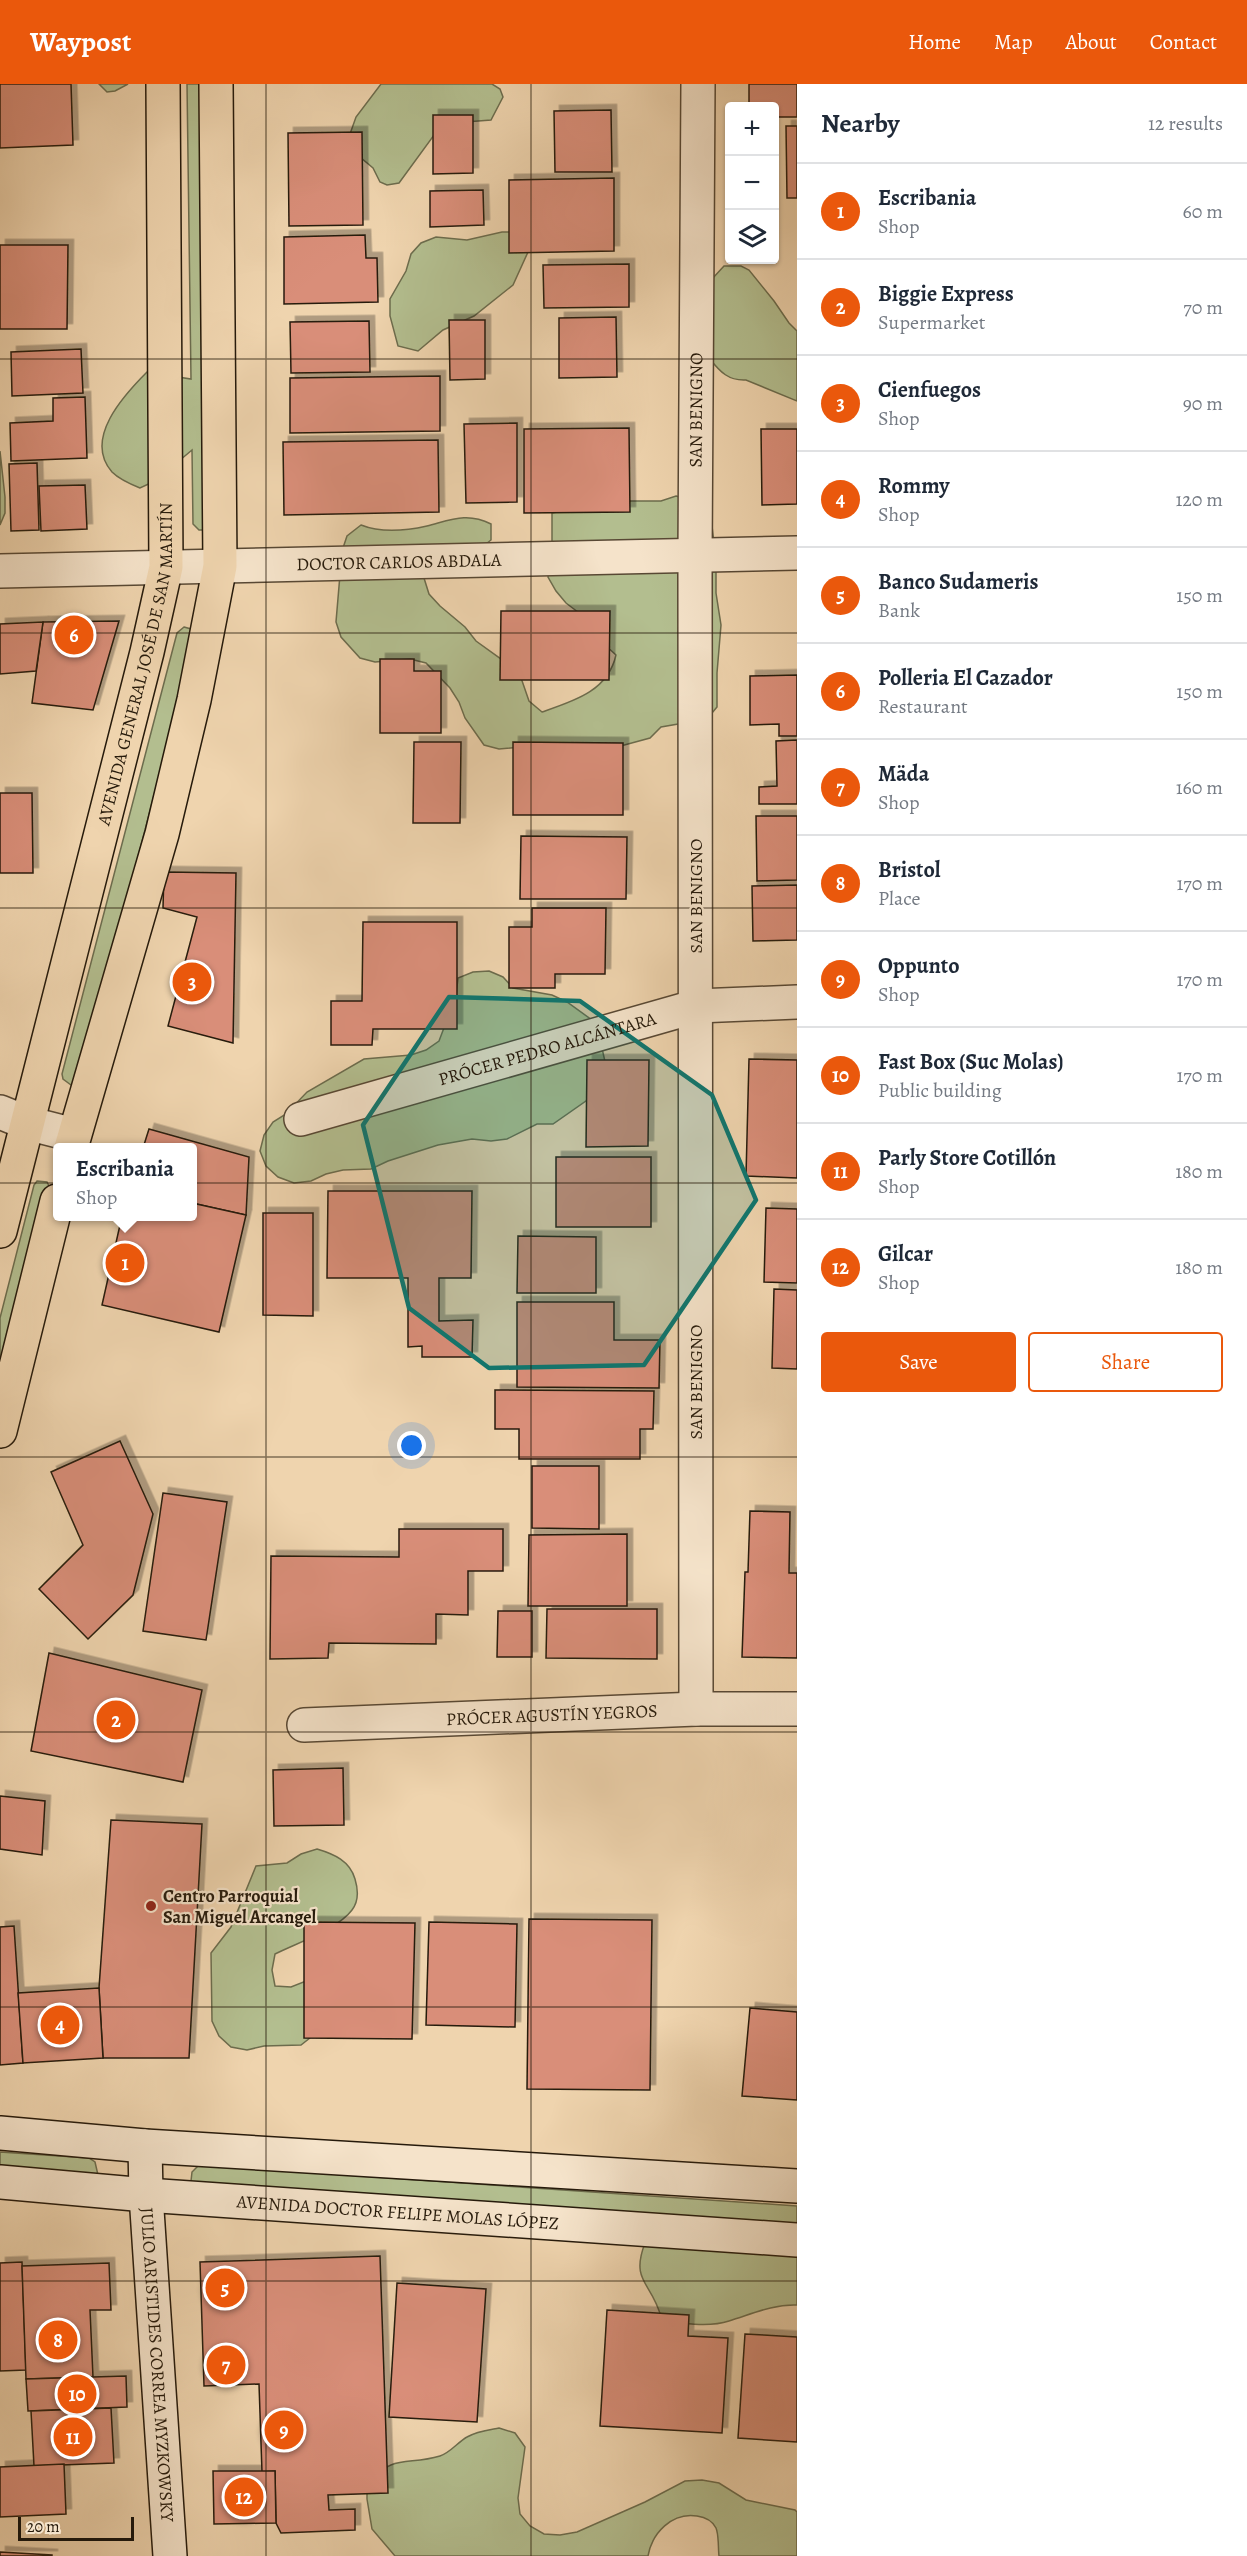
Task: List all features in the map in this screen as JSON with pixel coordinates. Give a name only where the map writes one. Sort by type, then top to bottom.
[{"type":"main road","name":"AVENIDA GENERAL JOSÉ DE SAN MARTÍN","points":[[0,1231],[14,1118],[147,652],[166,567],[163,84]]},
{"type":"main road","points":[[72,1141],[162,834],[194,699],[220,566],[216,84]]},
{"type":"main road","points":[[0,1431],[53,1217]]},
{"type":"street","name":"SAN BENIGNO","points":[[696,1709],[695,555],[698,84]]},
{"type":"street","name":"DOCTOR CARLOS ABDALA","points":[[0,571],[797,554]]},
{"type":"street","name":"PRÓCER PEDRO ALCÁNTARA","points":[[301,1119],[697,1006],[797,1002]]},
{"type":"street","points":[[14,1118],[72,1141]]},
{"type":"street","name":"PRÓCER AGUSTÍN YEGROS","points":[[304,1725],[696,1709],[797,1708]]},
{"type":"street","name":"AVENIDA DOCTOR FELIPE MOLAS LÓPEZ","points":[[0,2133],[146,2171],[797,2240]]},
{"type":"street","name":"AVENIDA DOCTOR FELIPE MOLAS LÓPEZ","points":[[0,2181],[146,2171],[797,2186]]},
{"type":"street","name":"JULIO ARISTIDES CORREA MYZKOWSKY","points":[[146,2171],[170,2556]]},
{"type":"highlighted area","points":[[449,997],[580,1001],[712,1095],[756,1200],[644,1365],[489,1368],[409,1308],[363,1125]]},
{"type":"green space","points":[[99,84],[128,84],[115,91],[107,92]]},
{"type":"green space","points":[[187,84],[205,84],[204,530],[199,530],[193,524],[192,450],[155,481],[140,488],[112,472],[104,459],[102,446],[104,432],[110,418],[118,405],[147,372],[191,379]]},
{"type":"green space","points":[[381,84],[492,84],[500,89],[503,97],[491,120],[465,122],[434,135],[399,183],[387,185],[380,182],[373,168],[360,157],[350,134],[356,117]]},
{"type":"green space","points":[[502,232],[519,232],[533,241],[513,285],[474,316],[443,330],[418,351],[398,346],[390,316],[390,299],[406,271],[411,254],[421,243],[436,237],[467,240]]},
{"type":"green space","points":[[724,266],[741,266],[749,270],[797,331],[797,401],[746,380],[730,377],[721,372],[710,359],[712,279]]},
{"type":"green space","points":[[0,451],[5,513],[0,525]]},
{"type":"green space","points":[[676,496],[692,500],[704,512],[712,526],[716,561],[716,593],[721,625],[717,707],[707,719],[661,727],[650,738],[617,747],[551,744],[499,749],[484,745],[465,718],[450,688],[426,663],[410,659],[375,662],[360,658],[341,637],[336,622],[342,551],[347,536],[361,525],[377,529],[402,530],[459,518],[482,520],[491,524],[491,540],[477,551],[432,564],[424,578],[429,594],[465,627],[476,641],[519,672],[529,701],[542,712],[566,704],[598,686],[606,678],[616,655],[604,644],[591,622],[566,603],[548,577],[552,545],[552,513],[612,501],[661,501]]},
{"type":"green space","points":[[184,627],[191,629],[195,637],[80,1081],[71,1085],[63,1079],[62,1074],[177,633]]},
{"type":"green space","points":[[489,971],[503,977],[513,988],[552,995],[567,1002],[592,1020],[599,1035],[606,1066],[593,1096],[553,1124],[537,1124],[507,1139],[491,1141],[472,1139],[438,1145],[371,1169],[343,1170],[311,1181],[294,1183],[278,1177],[266,1166],[260,1151],[264,1135],[273,1122],[286,1114],[307,1092],[364,1059],[411,1055],[426,1050],[439,1041],[456,996],[458,978],[473,972]]},
{"type":"green space","points":[[37,1181],[47,1182],[51,1190],[0,1390],[0,1318],[34,1185]]},
{"type":"green space","points":[[317,1849],[335,1856],[349,1867],[357,1887],[356,1903],[346,1917],[337,1923],[275,1954],[272,1970],[275,1986],[291,1987],[311,1979],[315,2034],[301,2045],[264,2046],[247,2050],[231,2047],[219,2036],[212,2021],[211,1953],[231,1927],[256,1866],[287,1863],[301,1854]]},
{"type":"green space","points":[[0,2152],[89,2158],[95,2162],[98,2175],[0,2174]]},
{"type":"green space","points":[[199,2165],[797,2206],[797,2230],[194,2186],[191,2181],[192,2172]]},
{"type":"green space","points":[[645,2243],[797,2248],[797,2305],[771,2308],[722,2323],[685,2323],[668,2320],[661,2317],[641,2274],[641,2256]]},
{"type":"green space","points":[[499,2428],[515,2433],[525,2447],[518,2498],[520,2514],[530,2526],[544,2534],[560,2535],[577,2532],[645,2502],[685,2481],[702,2480],[719,2483],[746,2500],[795,2510],[797,2512],[797,2556],[719,2556],[718,2534],[714,2525],[705,2518],[688,2516],[679,2517],[659,2532],[648,2556],[395,2556],[372,2529],[367,2483],[394,2464],[440,2456],[471,2435]]},
{"type":"building","points":[[0,84],[71,84],[73,145],[0,148]]},
{"type":"building","points":[[749,84],[797,84],[797,117],[779,117],[779,102],[749,102]]},
{"type":"building","points":[[611,110],[612,172],[555,172],[554,111]]},
{"type":"building","points":[[433,115],[473,115],[473,173],[433,174]]},
{"type":"building","points":[[786,126],[797,126],[797,198],[787,198]]},
{"type":"building","points":[[362,132],[363,225],[289,226],[288,133]]},
{"type":"building","points":[[614,178],[614,251],[509,253],[509,180]]},
{"type":"building","points":[[483,190],[484,225],[430,227],[430,191]]},
{"type":"building","points":[[365,235],[366,258],[377,258],[378,302],[284,304],[284,237]]},
{"type":"building","points":[[0,245],[68,245],[67,329],[0,329]]},
{"type":"building","points":[[629,264],[629,307],[544,308],[543,265]]},
{"type":"building","points":[[616,317],[617,377],[559,378],[559,318]]},
{"type":"building","points":[[449,320],[485,320],[485,379],[450,380]]},
{"type":"building","points":[[369,321],[370,372],[291,373],[290,322]]},
{"type":"building","points":[[81,349],[83,393],[12,396],[11,352]]},
{"type":"building","points":[[440,376],[440,431],[290,433],[290,378]]},
{"type":"building","points":[[85,397],[87,458],[11,461],[10,423],[53,421],[53,398]]},
{"type":"building","points":[[517,423],[517,502],[466,503],[464,424]]},
{"type":"building","points":[[629,428],[630,512],[524,513],[524,429]]},
{"type":"building","points":[[761,429],[797,429],[797,504],[762,505]]},
{"type":"building","points":[[438,440],[439,512],[284,515],[283,442]]},
{"type":"building","points":[[37,463],[39,530],[11,531],[9,464]]},
{"type":"building","points":[[85,485],[87,529],[41,531],[39,486]]},
{"type":"building","points":[[501,611],[610,611],[609,680],[500,680]]},
{"type":"building","points":[[119,621],[93,710],[32,703],[43,622]]},
{"type":"building","points":[[43,622],[36,671],[0,674],[0,624]]},
{"type":"building","points":[[380,659],[414,659],[414,671],[441,671],[441,733],[380,733]]},
{"type":"building","points":[[797,675],[797,736],[779,736],[779,724],[750,725],[750,676]]},
{"type":"building","points":[[797,740],[797,804],[759,804],[759,787],[777,786],[776,741]]},
{"type":"building","points":[[414,742],[461,742],[460,823],[413,823]]},
{"type":"building","points":[[513,742],[623,743],[623,815],[513,815]]},
{"type":"building","points":[[0,793],[32,793],[33,873],[0,873]]},
{"type":"building","points":[[756,816],[797,816],[797,880],[757,881]]},
{"type":"building","points":[[521,836],[627,837],[626,899],[520,899]]},
{"type":"building","points":[[164,872],[236,873],[233,1043],[168,1026],[197,917],[163,908]]},
{"type":"building","points":[[797,885],[797,940],[753,941],[752,886]]},
{"type":"building","points":[[532,908],[606,908],[605,974],[555,974],[555,988],[509,988],[509,927],[532,927]]},
{"type":"building","points":[[363,922],[457,922],[457,1029],[373,1029],[372,1045],[331,1045],[331,1001],[362,1001]]},
{"type":"building","points":[[749,1059],[797,1060],[797,1178],[746,1176]]},
{"type":"building","points":[[587,1060],[649,1060],[648,1146],[586,1147]]},
{"type":"building","points":[[149,1129],[249,1157],[246,1215],[197,1204],[197,1143],[145,1143]]},
{"type":"building","points":[[556,1157],[651,1157],[651,1227],[556,1227]]},
{"type":"building","points":[[328,1191],[472,1191],[471,1278],[439,1278],[439,1321],[473,1320],[472,1357],[422,1357],[422,1346],[408,1347],[408,1278],[327,1278]]},
{"type":"building","points":[[197,1204],[246,1215],[219,1332],[102,1305],[121,1221],[197,1221]]},
{"type":"building","points":[[766,1208],[797,1209],[797,1283],[764,1282]]},
{"type":"building","points":[[263,1213],[313,1213],[313,1316],[263,1315]]},
{"type":"building","points":[[518,1236],[596,1237],[596,1293],[517,1293]]},
{"type":"building","points":[[774,1289],[797,1290],[797,1369],[772,1368]]},
{"type":"building","points":[[517,1302],[614,1302],[614,1340],[660,1340],[659,1388],[517,1387]]},
{"type":"building","points":[[495,1390],[654,1391],[653,1429],[640,1429],[640,1459],[519,1459],[519,1429],[495,1429]]},
{"type":"building","points":[[120,1441],[153,1514],[133,1595],[88,1639],[39,1589],[83,1545],[51,1472]]},
{"type":"building","points":[[532,1466],[599,1466],[599,1529],[532,1528]]},
{"type":"building","points":[[163,1493],[227,1502],[206,1640],[143,1631]]},
{"type":"building","points":[[750,1511],[790,1512],[789,1573],[797,1573],[797,1658],[742,1657]]},
{"type":"building","points":[[399,1529],[503,1529],[503,1571],[468,1571],[468,1615],[436,1614],[436,1644],[329,1643],[328,1658],[270,1659],[271,1556],[399,1557]]},
{"type":"building","points":[[627,1534],[627,1606],[528,1606],[529,1535]]},
{"type":"building","points":[[547,1609],[657,1609],[657,1659],[546,1658]]},
{"type":"building","points":[[498,1611],[532,1611],[532,1657],[497,1657]]},
{"type":"building","points":[[49,1653],[202,1690],[183,1782],[31,1751]]},
{"type":"building","points":[[343,1768],[344,1825],[274,1826],[273,1770]]},
{"type":"building","points":[[0,1796],[45,1801],[42,1855],[0,1849]]},
{"type":"building","name":"Centro Parroquial San Miguel Arcangel","points":[[111,1820],[202,1824],[189,2058],[103,2058],[99,1988]]},
{"type":"building","points":[[529,1919],[652,1920],[650,2090],[527,2089]]},
{"type":"building","points":[[304,1922],[415,1923],[412,2039],[304,2038]]},
{"type":"building","points":[[429,1922],[517,1924],[515,2027],[426,2025]]},
{"type":"building","points":[[14,1926],[23,2063],[0,2065],[0,1927]]},
{"type":"building","points":[[99,1988],[103,2058],[23,2063],[18,1993]]},
{"type":"building","points":[[750,2008],[797,2012],[797,2100],[742,2096]]},
{"type":"building","points":[[380,2256],[388,2493],[328,2495],[329,2510],[355,2509],[355,2530],[281,2533],[276,2523],[275,2471],[262,2472],[259,2384],[204,2386],[200,2262]]},
{"type":"building","points":[[22,2262],[26,2370],[0,2371],[0,2263]]},
{"type":"building","points":[[109,2263],[111,2310],[90,2310],[93,2377],[26,2379],[22,2266]]},
{"type":"building","points":[[397,2283],[486,2289],[477,2422],[389,2417]]},
{"type":"building","points":[[607,2310],[689,2315],[688,2336],[728,2338],[722,2433],[600,2426]]},
{"type":"building","points":[[745,2334],[797,2337],[797,2442],[738,2438]]},
{"type":"building","points":[[126,2376],[127,2407],[28,2411],[26,2379]]},
{"type":"building","points":[[111,2408],[114,2463],[34,2466],[31,2411]]},
{"type":"building","points":[[64,2464],[66,2514],[0,2517],[0,2467]]},
{"type":"building","points":[[213,2471],[275,2471],[276,2523],[214,2524]]},
{"type":"building","points":[[0,2552],[52,2555],[52,2556],[0,2556]]},
{"type":"place","name":"Polleria El Cazador","points":[[74,635]]},
{"type":"place","name":"Cienfuegos","points":[[192,982]]},
{"type":"place","name":"Escribania","points":[[125,1263]]},
{"type":"place","name":"Biggie Express","points":[[116,1720]]},
{"type":"place","name":"Centro Parroquial San Miguel Arcangel","points":[[151,1906]]},
{"type":"place","name":"Rommy","points":[[60,2025]]},
{"type":"place","name":"Banco Sudameris","points":[[225,2288]]},
{"type":"place","name":"Bristol","points":[[58,2340]]},
{"type":"place","name":"Mäda","points":[[226,2365]]},
{"type":"place","name":"Fast Box (Suc Molas)","points":[[77,2394]]},
{"type":"place","name":"Oppunto","points":[[284,2430]]},
{"type":"place","name":"Parly Store Cotillón","points":[[73,2437]]},
{"type":"place","name":"Gilcar","points":[[244,2497]]}]
